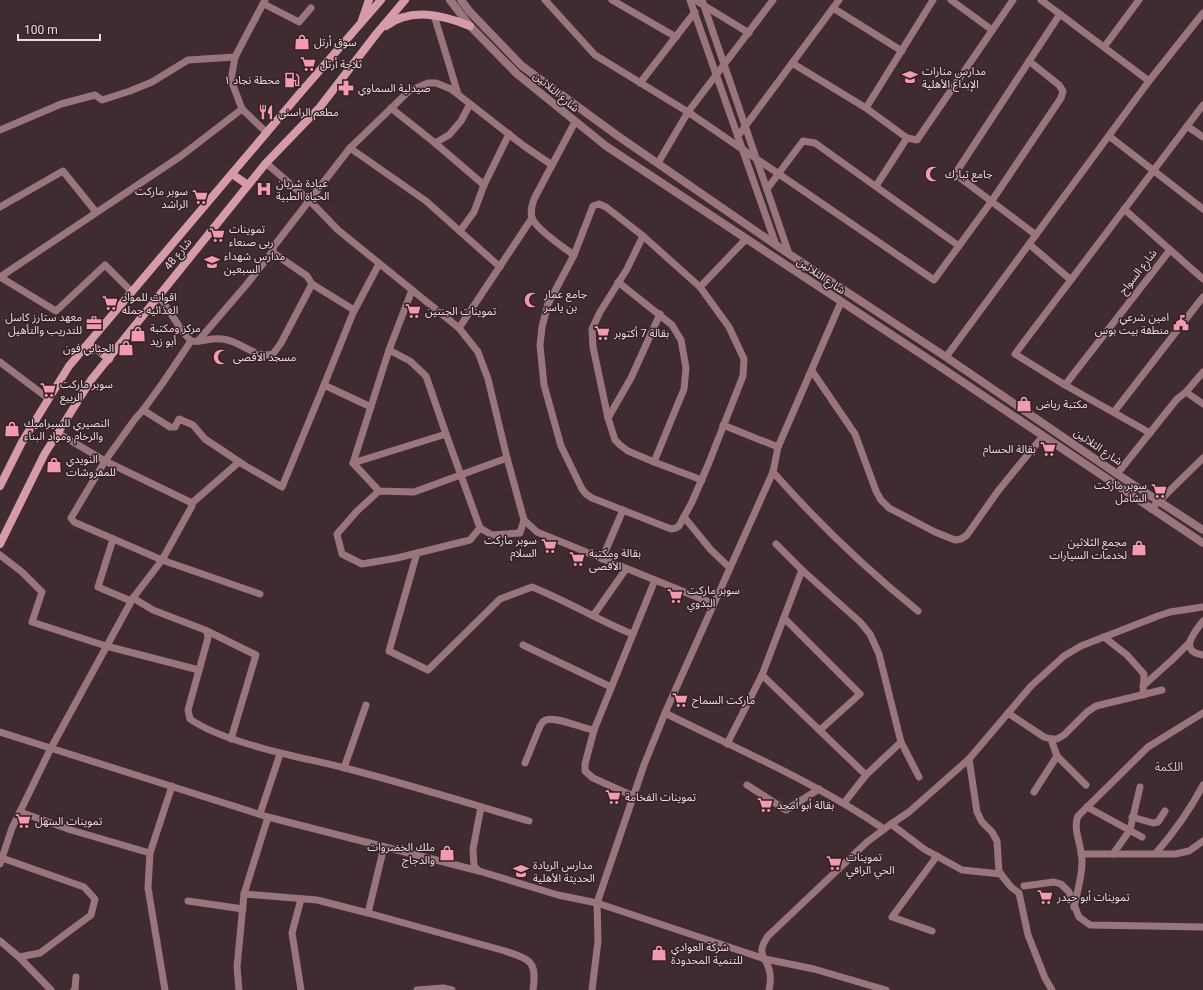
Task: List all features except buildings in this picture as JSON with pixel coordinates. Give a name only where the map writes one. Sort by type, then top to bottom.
[{"type":"main road","points":[[360,25],[368,0]]},
{"type":"main road","name":"شارع 48","points":[[0,486],[22,442],[69,366],[381,0]]},
{"type":"main road","name":"شارع 48","points":[[0,544],[44,455],[92,380],[266,163],[320,106],[405,0]]},
{"type":"main road","points":[[377,33],[392,22],[400,18],[410,16],[434,15],[453,19],[470,26]]},
{"type":"main road","points":[[232,174],[248,186]]},
{"type":"main road","points":[[89,343],[109,359]]},
{"type":"street","name":"شارع الثلاثين","points":[[450,0],[470,26],[517,74],[606,146],[939,366],[1203,543]]},
{"type":"street","name":"شارع الثلاثين","points":[[461,0],[470,12],[522,66],[618,136],[789,254],[946,357],[1117,474],[1203,530]]},
{"type":"street","points":[[545,0],[594,55],[688,112],[934,280],[991,202],[1061,98],[1063,91],[1059,85],[1029,61]]},
{"type":"street","points":[[612,0],[676,37]]},
{"type":"street","points":[[690,0],[776,244]]},
{"type":"street","points":[[695,0],[703,2],[749,33]]},
{"type":"street","points":[[658,163],[688,112],[773,0]]},
{"type":"street","points":[[738,136],[839,0]]},
{"type":"street","points":[[866,108],[933,0]]},
{"type":"street","points":[[951,0],[992,30]]},
{"type":"street","points":[[792,63],[866,108],[907,138],[918,140],[1013,0]]},
{"type":"street","points":[[1041,0],[1149,81]]},
{"type":"street","points":[[1104,47],[1139,0]]},
{"type":"street","points":[[267,133],[242,109],[231,80],[235,57],[265,2],[299,22],[311,8]]},
{"type":"street","points":[[703,2],[789,254]]},
{"type":"street","points":[[833,8],[902,51]]},
{"type":"street","points":[[640,83],[695,12]]},
{"type":"street","points":[[939,366],[1149,81],[1203,13]]},
{"type":"street","points":[[1036,235],[955,174],[1060,14]]},
{"type":"street","points":[[434,15],[458,94]]},
{"type":"street","points":[[0,130],[61,104],[94,95],[102,100],[130,91],[152,82],[188,60],[235,57]]},
{"type":"street","points":[[260,594],[162,560],[74,522],[71,518],[105,461],[194,342],[247,284],[272,252],[274,246],[350,148],[409,91],[428,83],[436,83],[451,89],[552,165]]},
{"type":"street","points":[[435,142],[450,135],[461,121],[470,104]]},
{"type":"street","points":[[1150,433],[1065,385],[1016,354],[1203,105]]},
{"type":"street","points":[[391,108],[435,142],[484,185]]},
{"type":"street","points":[[132,292],[105,265],[56,311],[0,277],[181,156],[242,109]]},
{"type":"street","points":[[574,255],[550,238],[532,218],[531,208],[534,199],[575,122]]},
{"type":"street","points":[[1187,126],[1203,137]]},
{"type":"street","points":[[460,231],[474,212],[484,185],[509,134]]},
{"type":"street","points":[[1109,136],[1203,209]]},
{"type":"street","points":[[876,186],[907,138]]},
{"type":"street","points":[[767,189],[803,140],[815,142],[959,246]]},
{"type":"street","points":[[350,148],[426,201],[500,267]]},
{"type":"street","points":[[266,163],[310,201],[338,230],[459,328],[478,352],[488,379],[524,520],[537,532],[714,604]]},
{"type":"street","points":[[0,207],[63,171],[96,212]]},
{"type":"street","points":[[599,204],[606,207],[643,236],[700,287],[729,327],[744,359],[743,376],[702,480],[684,517],[679,526],[676,528],[672,528],[623,510],[592,498],[586,494],[582,489],[561,446],[544,385],[540,345],[542,327],[548,304],[574,255],[593,206],[599,204]]},
{"type":"street","points":[[1124,209],[1203,279]]},
{"type":"street","points":[[459,328],[532,218]]},
{"type":"street","points":[[643,236],[627,269],[600,312],[592,329],[593,347],[608,418],[615,440],[620,446],[654,462],[702,480]]},
{"type":"street","points":[[700,287],[746,239]]},
{"type":"street","points":[[1029,244],[1071,280]]},
{"type":"street","name":"شارع السواح","points":[[1065,385],[1170,250]]},
{"type":"street","points":[[272,252],[307,276],[312,284],[354,310]]},
{"type":"street","points":[[143,410],[170,427],[175,428],[179,420],[193,425],[205,439],[239,462],[282,487],[354,310],[379,264]]},
{"type":"street","points":[[618,282],[672,325],[681,340],[686,368],[684,389],[654,462]]},
{"type":"street","points":[[194,342],[222,338],[263,355],[273,354],[281,344],[312,284]]},
{"type":"street","points":[[353,463],[389,350],[412,290]]},
{"type":"street","points":[[592,990],[598,941],[597,902],[644,765],[665,713],[773,472],[778,447],[841,302],[848,293]]},
{"type":"street","points":[[160,296],[183,332],[194,342]]},
{"type":"street","points":[[1114,412],[1203,297]]},
{"type":"street","points":[[608,418],[631,378],[660,314]]},
{"type":"street","points":[[389,350],[410,361],[426,376],[480,528],[492,535],[520,533],[524,520]]},
{"type":"street","points":[[0,362],[49,399]]},
{"type":"street","points":[[812,371],[855,434],[876,491],[882,500],[889,508],[955,540],[961,539],[966,535],[998,491],[1043,436]]},
{"type":"street","points":[[1117,474],[1177,399],[1186,392],[1203,372]]},
{"type":"street","points":[[324,384],[371,407]]},
{"type":"street","points":[[1186,392],[1203,404]]},
{"type":"street","points":[[723,425],[778,447]]},
{"type":"street","points":[[58,433],[105,461],[192,503]]},
{"type":"street","points":[[353,463],[446,434]]},
{"type":"street","points":[[480,528],[470,540],[362,564],[342,554],[337,534],[357,510],[379,491],[414,492],[507,458]]},
{"type":"street","points":[[1151,509],[1203,458]]},
{"type":"street","points":[[19,957],[40,953],[91,915],[95,899],[84,888],[1,861],[12,828],[51,748],[132,599],[162,560],[192,506],[192,503],[239,462]]},
{"type":"street","points":[[353,463],[379,491]]},
{"type":"street","points":[[773,472],[834,536],[887,586],[918,610]]},
{"type":"street","points":[[602,559],[623,510]]},
{"type":"street","points":[[684,517],[711,550],[730,568]]},
{"type":"street","points":[[113,539],[98,587],[132,599],[153,610],[205,630],[256,655],[231,739]]},
{"type":"street","points":[[776,544],[802,570],[860,622],[874,640],[879,654],[901,742],[918,777]]},
{"type":"street","points":[[417,553],[389,651],[428,670],[500,599],[532,587],[556,596],[593,616],[632,634]]},
{"type":"street","points":[[0,555],[22,572],[42,592],[32,622],[106,646],[199,670]]},
{"type":"street","points":[[593,616],[626,569]]},
{"type":"street","points":[[727,744],[762,675],[802,570]]},
{"type":"street","points":[[633,796],[593,778],[585,771],[585,764],[594,730],[654,580]]},
{"type":"street","points":[[769,990],[770,974],[761,952],[762,944],[768,936],[867,842],[909,812],[969,759],[1035,682],[1064,656],[1075,649],[1164,614],[1203,607]]},
{"type":"street","points":[[784,618],[860,694],[820,730]]},
{"type":"street","points":[[1143,686],[1189,643],[1194,632],[1203,621]]},
{"type":"street","points":[[207,632],[208,638],[188,710],[190,719],[200,726],[231,739],[280,754],[344,768],[445,795],[481,807],[529,820]]},
{"type":"street","points":[[1104,637],[1136,664],[1144,674],[1143,695]]},
{"type":"street","points":[[1189,643],[1190,649],[1195,654],[1203,655]]},
{"type":"street","points":[[523,645],[611,687]]},
{"type":"street","points":[[762,675],[866,775]]},
{"type":"street","points":[[1008,713],[1040,735],[1051,739],[1057,739],[1064,735],[1086,712],[1096,706],[1162,690]]},
{"type":"street","points":[[344,768],[366,705]]},
{"type":"street","points":[[665,713],[727,744],[779,767],[844,803],[884,829]]},
{"type":"street","points":[[1074,907],[1082,865],[1076,822],[1078,816],[1148,747],[1203,714]]},
{"type":"street","points":[[525,763],[544,721],[549,719],[557,720],[594,730]]},
{"type":"street","points":[[0,732],[268,817],[479,871],[558,895],[597,902],[765,959],[814,969],[886,990]]},
{"type":"street","points":[[1051,739],[1056,756],[1086,785]]},
{"type":"street","points":[[844,803],[866,775],[901,742]]},
{"type":"street","points":[[260,814],[280,754]]},
{"type":"street","points":[[1034,792],[1056,756]]},
{"type":"street","points":[[969,759],[977,812],[982,822],[992,832],[997,841],[999,872],[1011,887],[1019,893],[1028,935],[1045,978],[1052,990]]},
{"type":"street","points":[[747,785],[786,810],[819,789]]},
{"type":"street","points":[[165,990],[148,888],[150,853],[172,786]]},
{"type":"street","points":[[1156,853],[1174,832],[1195,801],[1203,786]]},
{"type":"street","points":[[1113,854],[1130,830],[1140,787]]},
{"type":"street","points":[[479,871],[474,866],[473,849],[481,807]]},
{"type":"street","points":[[1086,807],[1142,837]]},
{"type":"street","points":[[1132,817],[1153,823],[1158,822],[1165,811]]},
{"type":"street","points":[[20,812],[71,830],[150,853]]},
{"type":"street","points":[[238,990],[237,967],[244,894],[268,817]]},
{"type":"street","points":[[891,824],[924,849],[962,870],[1001,874]]},
{"type":"street","points":[[1081,854],[1175,854],[1190,851],[1203,841]]},
{"type":"street","points":[[368,913],[384,847]]},
{"type":"street","points":[[932,931],[892,917],[937,856]]},
{"type":"street","points":[[1024,886],[1054,882],[1060,884],[1069,892],[1079,917],[1090,925],[1203,927]]},
{"type":"street","points":[[244,894],[317,900],[505,951],[524,958],[532,964],[535,975],[533,990]]},
{"type":"street","points":[[301,899],[292,933],[301,990]]},
{"type":"street","points":[[188,901],[243,909]]},
{"type":"street","points":[[0,941],[19,957],[51,990]]},
{"type":"street","points":[[74,990],[76,977]]},
{"type":"street","points":[[417,990],[452,990]]},
{"type":"place","name":"سوق أرتل","points":[[302,42]]},
{"type":"place","name":"ثلاجة أرتل","points":[[308,64]]},
{"type":"place","name":"مدارس منارات الإبداع الأهلية","points":[[910,77]]},
{"type":"place","name":"محطة نجاد ١","points":[[292,80]]},
{"type":"place","name":"صيدلية السماوي","points":[[346,88]]},
{"type":"place","name":"مطعم الراسني","points":[[266,112]]},
{"type":"place","name":"جامع تبارك","points":[[933,174]]},
{"type":"place","name":"عيادة شريان الحياة الطبية","points":[[264,189]]},
{"type":"place","name":"سوبر ماركت الراشد","points":[[200,197]]},
{"type":"place","name":"تموينات ربى صنعاء","points":[[217,235]]},
{"type":"place","name":"مدارس شهداء السبعين","points":[[212,262]]},
{"type":"place","name":"جامع عمار بن ياسر","points":[[532,300]]},
{"type":"place","name":"اقوات للمواد الغذائيه جمله","points":[[110,303]]},
{"type":"place","name":"تموينات الجنتين","points":[[413,311]]},
{"type":"place","name":"معهد ستارز كاسل للتدريب والتأهيل","points":[[94,323]]},
{"type":"place","name":"امين شرعي منطقة بيت بوس","points":[[1181,323]]},
{"type":"place","name":"بقالة 7 أكتوبر","points":[[602,333]]},
{"type":"place","name":"مركز ومكتبة أبو زيد","points":[[138,334]]},
{"type":"place","name":"الحبابي فون","points":[[126,348]]},
{"type":"place","name":"مسجد الأقصى","points":[[221,357]]},
{"type":"place","name":"سوبر ماركت الربيع","points":[[48,390]]},
{"type":"place","name":"مكتبة رياض","points":[[1024,404]]},
{"type":"place","name":"النصيري للسيراميك والرخام ومواد البناء","points":[[12,429]]},
{"type":"place","name":"بقالة الحسام","points":[[1048,449]]},
{"type":"place","name":"النويدي للمفروشات","points":[[54,465]]},
{"type":"place","name":"سوبر ماركت الشامل","points":[[1159,491]]},
{"type":"place","name":"سوبر ماركت السلام","points":[[549,546]]},
{"type":"place","name":"مجمع الثلاثين لخدمات السيارات","points":[[1139,548]]},
{"type":"place","name":"بقالة ومكتبة الأقصى","points":[[577,559]]},
{"type":"place","name":"سوبر ماركت البدوي","points":[[675,596]]},
{"type":"place","name":"ماركت السماح","points":[[680,700]]},
{"type":"place","name":"تموينات الفخامة","points":[[613,797]]},
{"type":"place","name":"بقالة أبو أمجد","points":[[765,805]]},
{"type":"place","name":"تموينات السهل","points":[[23,821]]},
{"type":"place","name":"ملك الخضروات والدجاج","points":[[447,853]]},
{"type":"place","name":"تموينات الحي الراقي","points":[[834,863]]},
{"type":"place","name":"مدارس الريادة الحديثة الأهلية","points":[[521,871]]},
{"type":"place","name":"تموينات أبو حيدر","points":[[1045,897]]},
{"type":"place","name":"شركة العوادي للتنمية المحدودة","points":[[659,953]]},
{"type":"district","name":"اللكمة","points":[[1169,767]]}]
